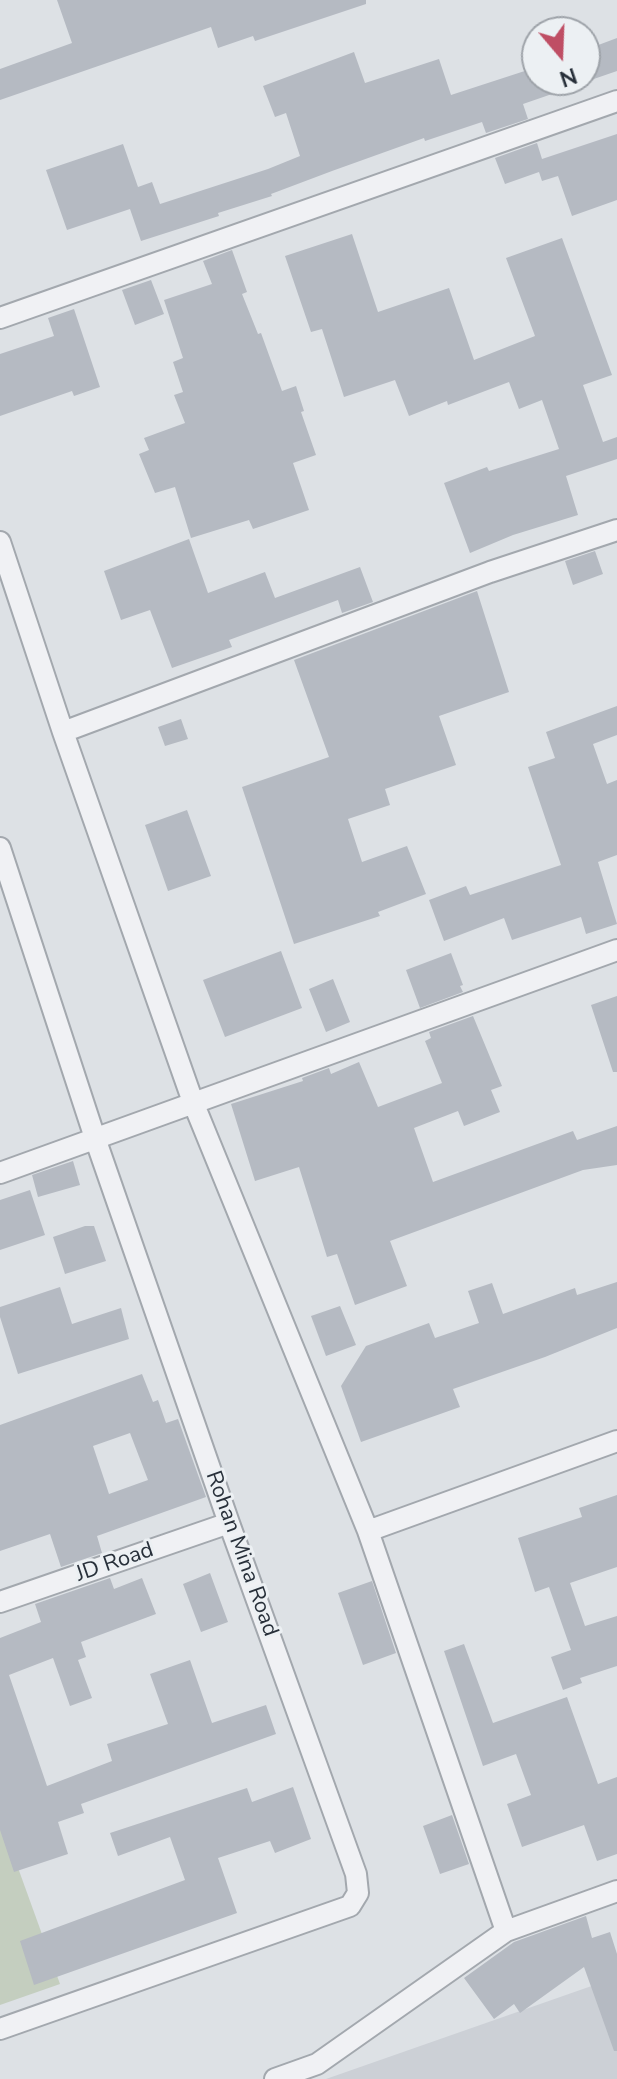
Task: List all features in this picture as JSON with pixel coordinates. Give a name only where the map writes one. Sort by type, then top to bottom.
[{"type":"street","points":[[0,318],[617,101]]},
{"type":"street","points":[[63,732],[490,572],[617,530]]},
{"type":"street","points":[[0,542],[193,1102],[368,1531],[506,1931]]},
{"type":"street","name":"Rohan Mina Road","points":[[0,848],[95,1138],[356,1874],[358,1893],[350,1906],[0,2029]]},
{"type":"street","points":[[0,1173],[617,950]]},
{"type":"street","points":[[368,1531],[617,1441]]},
{"type":"street","name":"JD Road","points":[[0,1602],[229,1523]]},
{"type":"street","points":[[275,2079],[317,2064],[506,1931],[617,1891]]},
{"type":"shaded area","points":[[603,1982],[617,2023],[617,2079],[326,2079]]},
{"type":"green space","points":[[0,1818],[60,1984],[0,2005]]},
{"type":"building","points":[[57,0],[366,0],[366,4],[255,41],[253,36],[218,48],[211,27],[0,100],[0,69],[72,43]]},
{"type":"building","points":[[617,38],[617,71],[601,76],[601,44]]},
{"type":"building","points":[[354,52],[365,83],[439,59],[451,95],[521,72],[521,96],[546,96],[523,104],[528,119],[486,133],[482,122],[425,141],[424,138],[272,196],[218,213],[219,216],[141,241],[130,209],[67,230],[46,170],[123,144],[138,187],[152,182],[160,204],[300,156],[286,113],[275,117],[263,86]]},
{"type":"building","points":[[617,134],[617,200],[572,216],[558,176],[542,181],[539,172],[505,184],[495,158],[537,143],[542,159]]},
{"type":"building","points":[[352,234],[378,312],[449,288],[474,360],[535,336],[506,258],[562,238],[612,375],[583,385],[603,442],[617,437],[617,459],[566,476],[578,515],[513,535],[470,553],[444,483],[487,467],[489,471],[559,449],[542,400],[519,409],[509,382],[409,416],[395,380],[344,397],[322,329],[311,332],[285,256]]},
{"type":"building","points":[[232,250],[247,292],[242,294],[258,334],[261,333],[282,391],[296,386],[304,411],[301,412],[316,455],[293,463],[309,510],[253,529],[249,520],[191,538],[175,487],[155,493],[139,454],[149,450],[144,438],[185,423],[174,395],[183,392],[173,362],[183,358],[164,300],[212,284],[203,261]]},
{"type":"building","points":[[151,280],[164,314],[135,325],[122,290]]},
{"type":"building","points":[[74,309],[100,387],[74,396],[72,391],[0,416],[0,354],[54,336],[48,318]]},
{"type":"building","points":[[189,539],[208,593],[265,572],[275,598],[360,567],[373,602],[342,613],[338,600],[229,640],[232,647],[172,668],[150,610],[121,620],[104,571]]},
{"type":"building","points":[[595,551],[603,574],[573,585],[565,561]]},
{"type":"building","points":[[477,591],[509,692],[439,716],[456,765],[385,789],[390,805],[348,819],[362,862],[407,846],[426,894],[378,912],[380,916],[294,944],[242,787],[329,757],[294,660]]},
{"type":"building","points":[[617,706],[617,735],[593,744],[607,784],[617,780],[617,855],[598,862],[617,924],[586,934],[581,917],[512,940],[504,918],[444,941],[429,900],[466,886],[470,895],[561,865],[528,767],[555,758],[546,732]]},
{"type":"building","points":[[181,719],[188,739],[165,746],[158,727]]},
{"type":"building","points":[[187,810],[211,876],[168,891],[145,825]]},
{"type":"building","points":[[281,951],[302,1008],[225,1037],[203,980]]},
{"type":"building","points":[[451,953],[463,992],[420,1008],[406,970]]},
{"type":"building","points":[[333,979],[350,1022],[326,1032],[309,989]]},
{"type":"building","points":[[617,996],[617,1072],[613,1072],[591,1005]]},
{"type":"building","points":[[473,1016],[502,1086],[491,1090],[500,1112],[464,1126],[458,1111],[414,1128],[433,1182],[573,1131],[577,1140],[617,1126],[617,1165],[583,1170],[390,1241],[407,1286],[355,1305],[337,1254],[327,1257],[299,1167],[255,1181],[231,1104],[303,1081],[302,1078],[329,1068],[331,1074],[359,1062],[378,1107],[442,1083],[425,1041],[431,1038],[429,1032]]},
{"type":"building","points":[[73,1161],[80,1185],[38,1197],[32,1175]]},
{"type":"building","points":[[30,1190],[45,1235],[0,1250],[0,1200]]},
{"type":"building","points":[[94,1226],[106,1261],[65,1274],[53,1237]]},
{"type":"building","points":[[617,1282],[617,1328],[453,1389],[460,1407],[361,1442],[341,1386],[366,1346],[429,1323],[435,1338],[479,1323],[468,1291],[492,1283],[503,1314],[575,1288],[577,1295]]},
{"type":"building","points":[[60,1287],[72,1324],[121,1308],[129,1339],[18,1374],[0,1317],[0,1307]]},
{"type":"building","points":[[340,1306],[356,1345],[326,1356],[311,1316]]},
{"type":"building","points":[[142,1374],[153,1402],[158,1400],[166,1423],[178,1419],[206,1497],[97,1536],[102,1553],[61,1567],[50,1534],[0,1551],[0,1425]],"holes":[[[130,1433],[148,1480],[109,1494],[93,1446]]]},
{"type":"building","points":[[617,1495],[617,1567],[570,1583],[585,1626],[617,1616],[617,1666],[580,1678],[582,1683],[563,1690],[551,1657],[571,1650],[549,1587],[535,1592],[518,1538],[582,1517],[579,1508]]},
{"type":"building","points":[[210,1573],[228,1622],[201,1632],[183,1584]]},
{"type":"building","points":[[110,1578],[114,1589],[142,1578],[156,1614],[81,1642],[86,1657],[78,1660],[92,1698],[70,1706],[53,1658],[9,1675],[47,1786],[112,1761],[107,1744],[168,1724],[150,1674],[190,1660],[212,1723],[266,1705],[276,1734],[81,1804],[84,1813],[58,1822],[68,1854],[14,1872],[0,1830],[0,1638],[41,1622],[35,1604]]},
{"type":"building","points":[[372,1581],[396,1653],[363,1665],[338,1593]]},
{"type":"building","points":[[464,1644],[493,1723],[567,1697],[598,1784],[617,1777],[617,1854],[597,1861],[584,1825],[522,1847],[507,1804],[531,1795],[516,1754],[483,1766],[444,1651]]},
{"type":"building","points":[[293,1787],[311,1839],[275,1853],[270,1841],[218,1858],[237,1913],[34,1985],[20,1941],[185,1880],[170,1837],[118,1856],[110,1833],[247,1788],[252,1802]]},
{"type":"building","points":[[452,1815],[469,1864],[440,1874],[423,1826]]},
{"type":"building","points":[[586,1916],[592,1938],[610,1932],[617,1954],[617,2051],[614,2051],[584,1967],[520,2013],[514,2004],[494,2019],[464,1978],[514,1942]]}]
